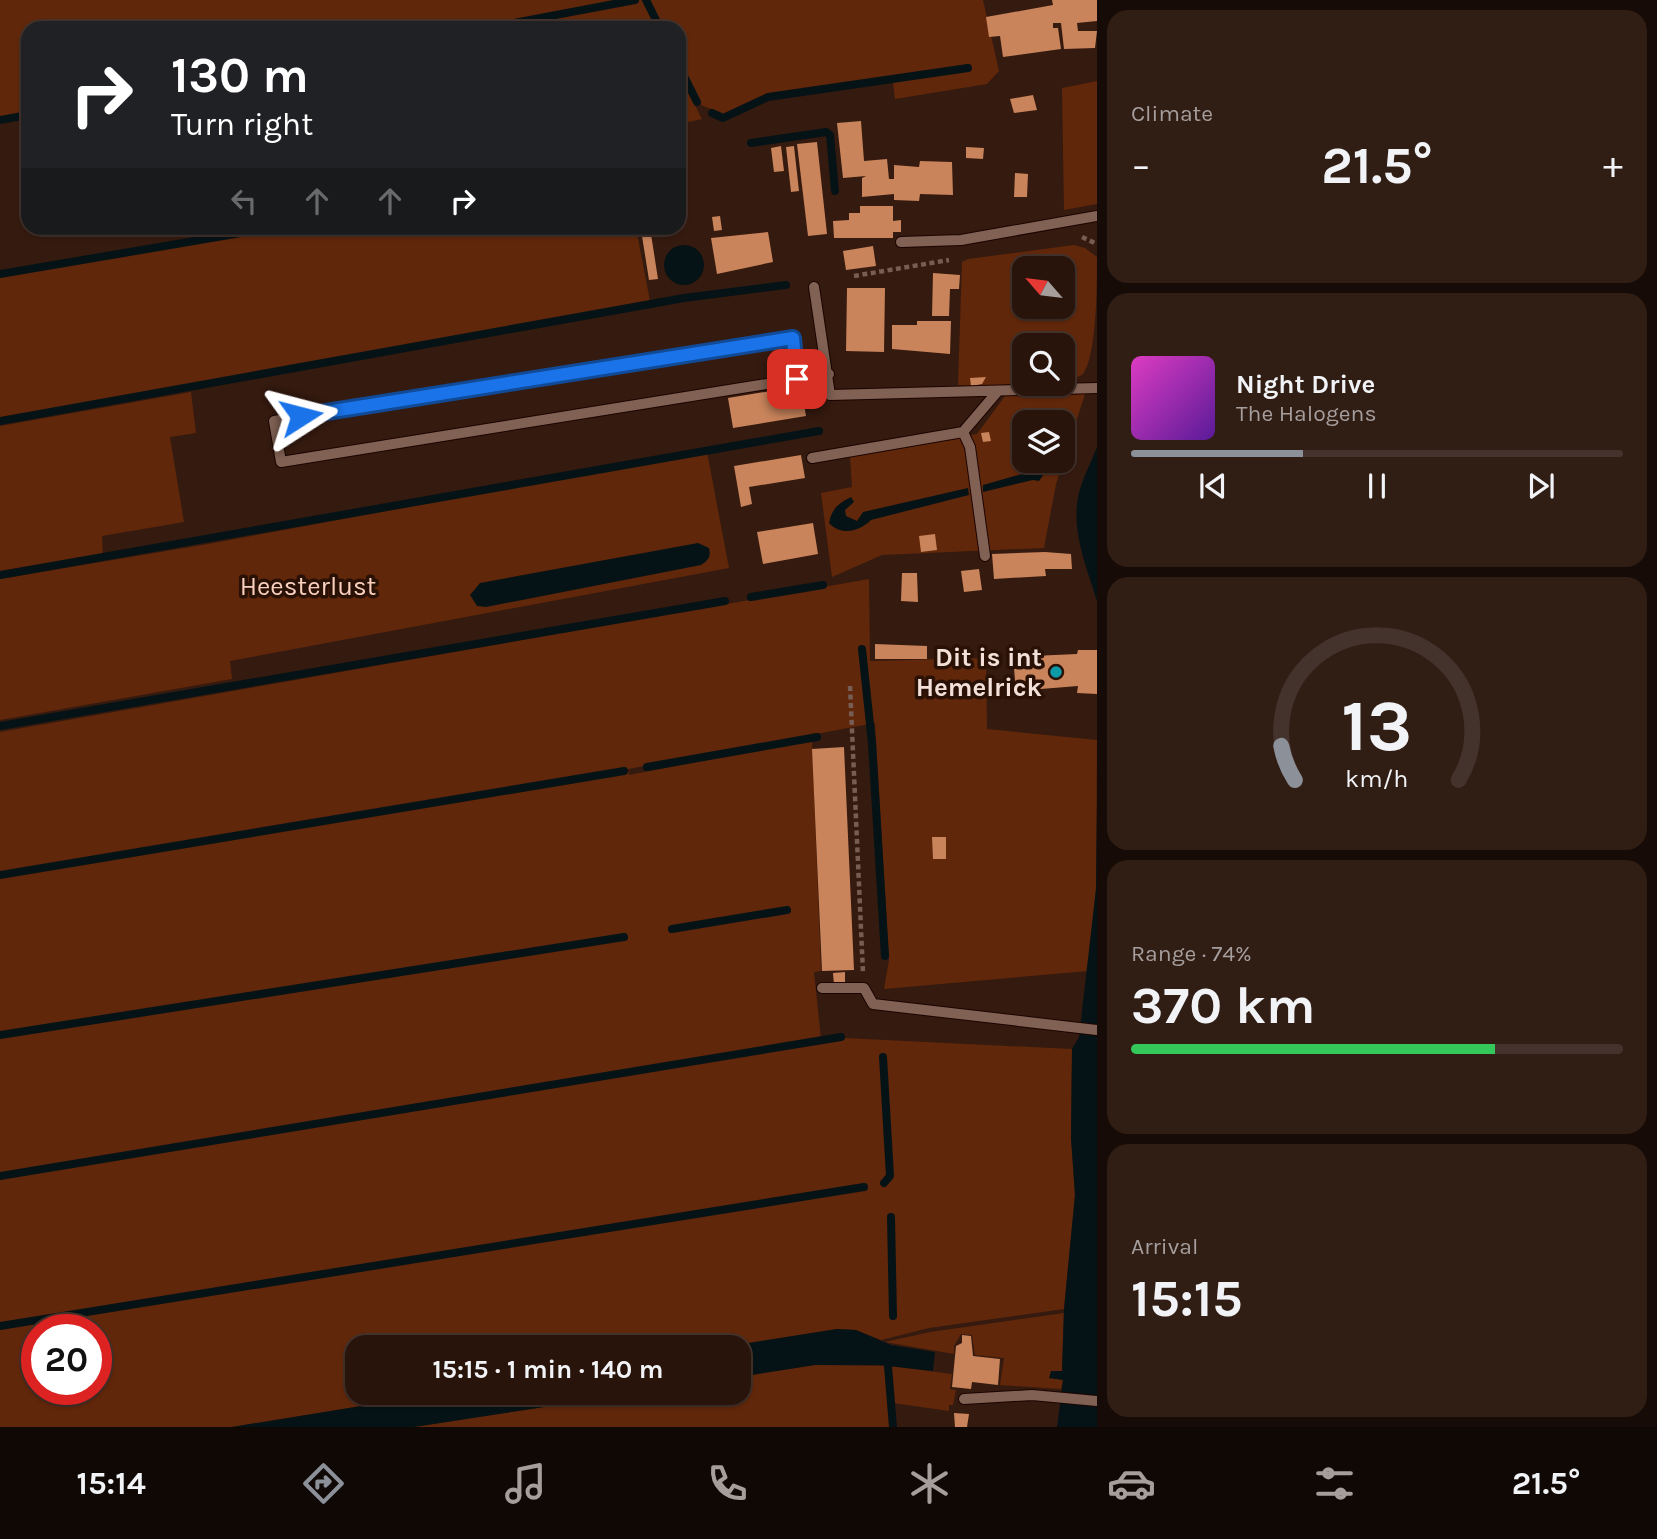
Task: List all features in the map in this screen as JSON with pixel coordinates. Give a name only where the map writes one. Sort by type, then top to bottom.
[{"type":"lane","points":[[901,242],[961,240],[1097,216]]},
{"type":"lane","points":[[814,287],[830,395],[1097,388]]},
{"type":"lane","points":[[797,379],[793,338],[274,421],[281,462],[829,374]]},
{"type":"lane","points":[[812,458],[963,432],[998,391]]},
{"type":"lane","points":[[963,432],[970,447],[985,556]]},
{"type":"lane","points":[[822,988],[864,988],[873,1004],[1097,1030]]},
{"type":"lane","points":[[964,1399],[1032,1395],[1097,1401]]},
{"type":"path","points":[[850,686],[864,988]]},
{"type":"green space","points":[[0,0],[649,0],[645,6],[652,21],[21,21],[21,120],[0,124]]},
{"type":"green space","points":[[649,0],[983,0],[999,71],[987,84],[895,99],[893,82],[971,71],[970,64],[768,95],[723,114],[701,105],[686,75],[686,21],[660,21]]},
{"type":"green space","points":[[1097,81],[1097,204],[1064,210],[1062,88]]},
{"type":"green space","points":[[686,88],[702,119],[686,122]]},
{"type":"green space","points":[[249,235],[637,235],[650,301],[0,419],[0,277]]},
{"type":"green space","points":[[1074,245],[1085,248],[1097,257],[1094,336],[1088,365],[1083,374],[1075,378],[1075,333],[1012,333],[1012,384],[976,388],[958,385],[962,262]]},
{"type":"green space","points":[[191,392],[196,433],[170,437],[184,522],[102,536],[103,555],[0,571],[0,426]]},
{"type":"green space","points":[[1085,394],[1075,425],[1075,410],[1012,410],[1012,473],[1060,473],[1044,548],[882,555],[832,577],[821,493],[852,487],[850,457],[977,434],[1005,396]]},
{"type":"green space","name":"Heesterlust","points":[[707,452],[729,568],[230,661],[232,679],[0,720],[0,579],[208,544]]},
{"type":"green space","points":[[869,579],[870,661],[986,658],[987,729],[1097,740],[1096,889],[1088,971],[884,989],[889,960],[875,723],[628,769],[629,775],[812,740],[821,971],[814,972],[821,1039],[198,1140],[844,1038],[1072,1049],[1071,1138],[1075,1195],[1064,1309],[929,1328],[881,1340],[856,1330],[837,1329],[751,1343],[751,1335],[345,1335],[345,1405],[367,1405],[232,1427],[0,1427],[0,732]]},
{"type":"green space","points":[[1064,1313],[1062,1371],[1050,1378],[1063,1380],[1061,1389],[1000,1385],[1004,1358],[975,1355],[972,1335],[961,1334],[954,1346],[954,1354],[885,1342],[930,1332]]},
{"type":"green space","points":[[815,1365],[886,1366],[890,1427],[414,1427],[557,1405],[751,1405],[751,1375]]},
{"type":"green space","points":[[890,1366],[952,1374],[950,1389],[956,1390],[949,1411],[893,1403]]},
{"type":"shaded area","points":[[684,245],[692,246],[698,251],[703,257],[703,273],[698,279],[692,284],[684,285],[676,284],[670,279],[665,273],[664,265],[665,257],[670,251],[676,246]]},
{"type":"shaded area","points":[[1097,447],[1097,601],[1078,534],[1077,507],[1079,493]]},
{"type":"shaded area","points":[[1025,473],[1044,474],[1039,481],[1033,480],[983,492],[983,485]]},
{"type":"shaded area","points":[[968,488],[969,495],[871,520],[856,530],[839,530],[829,523],[836,507],[851,497],[854,502],[845,510],[846,516],[857,521],[863,512]]},
{"type":"shaded area","points":[[698,543],[710,551],[709,558],[701,565],[486,607],[477,606],[470,595],[480,583]]},
{"type":"shaded area","points":[[1097,807],[1097,1427],[1057,1427],[1063,1380],[1049,1378],[1051,1371],[1062,1371],[1064,1309],[1075,1195],[1071,1138],[1072,1049],[1079,1037],[1096,889]]},
{"type":"shaded area","points":[[837,1329],[856,1330],[891,1345],[935,1352],[933,1371],[880,1365],[815,1365],[751,1375],[751,1342]]},
{"type":"shaded area","points":[[367,1405],[557,1405],[414,1427],[232,1427]]},
{"type":"building","points":[[1052,0],[1097,0],[1097,21],[1077,23],[1078,31],[1097,31],[1095,48],[1064,49],[1061,23],[1053,23],[1053,28],[1058,28],[1061,49],[1003,57],[1000,36],[989,37],[986,17],[1053,5]]},
{"type":"building","points":[[1033,95],[1037,110],[1014,113],[1010,99]]},
{"type":"building","points":[[861,121],[864,161],[887,159],[889,179],[894,179],[894,165],[919,167],[920,161],[952,162],[953,195],[920,194],[919,201],[894,200],[894,194],[862,197],[862,178],[866,176],[843,178],[837,123]]},
{"type":"building","points":[[817,142],[827,234],[808,236],[797,144]]},
{"type":"building","points":[[781,146],[784,171],[774,172],[771,148]]},
{"type":"building","points":[[794,146],[799,191],[791,192],[786,147]]},
{"type":"building","points":[[966,147],[984,148],[983,159],[966,158]]},
{"type":"building","points":[[1015,173],[1028,174],[1027,197],[1014,197]]},
{"type":"building","points":[[860,206],[893,206],[893,221],[901,220],[901,232],[893,232],[893,238],[834,238],[833,221],[849,220],[849,213],[860,213]]},
{"type":"building","points":[[720,216],[722,230],[714,231],[712,217]]},
{"type":"building","points":[[768,232],[773,262],[717,274],[711,238]]},
{"type":"building","points":[[651,235],[658,279],[649,280],[642,236]]},
{"type":"building","points":[[873,246],[876,266],[846,270],[843,251]]},
{"type":"building","points":[[933,273],[960,275],[959,289],[950,289],[949,316],[932,316]]},
{"type":"building","points":[[847,288],[885,288],[884,352],[846,351]]},
{"type":"building","points":[[917,321],[951,321],[950,354],[892,349],[892,325],[917,325]]},
{"type":"building","points":[[986,377],[982,384],[971,386],[970,378]]},
{"type":"building","points":[[801,386],[806,416],[733,428],[728,398]]},
{"type":"building","points":[[989,432],[991,441],[983,442],[981,433]]},
{"type":"building","points":[[801,455],[805,478],[749,487],[752,504],[741,507],[734,466]]},
{"type":"building","points":[[813,523],[818,554],[763,564],[757,532]]},
{"type":"building","points":[[935,534],[937,550],[921,552],[919,536]]},
{"type":"building","points":[[992,554],[1071,554],[1072,569],[1045,569],[1046,576],[994,579]]},
{"type":"building","points":[[979,569],[982,590],[964,592],[961,571]]},
{"type":"building","points":[[902,573],[917,573],[918,602],[901,601]]},
{"type":"building","points":[[875,644],[927,646],[927,659],[875,659]]},
{"type":"building","name":"Dit is int Hemelrick","points":[[1078,650],[1097,650],[1097,694],[1077,693],[1078,686],[1016,691],[1013,657],[1077,654]]},
{"type":"building","points":[[844,747],[854,970],[822,971],[812,749]]},
{"type":"building","points":[[932,837],[946,837],[946,859],[933,859]]},
{"type":"building","points":[[845,972],[845,985],[834,985],[833,973]]},
{"type":"building","points":[[962,1335],[971,1336],[973,1356],[1000,1359],[998,1385],[972,1382],[971,1389],[952,1387],[956,1346],[962,1343]]},
{"type":"building","points":[[954,1413],[969,1414],[967,1427],[955,1427]]},
{"type":"waterway","points":[[524,21],[635,0]]},
{"type":"waterway","points":[[646,0],[656,21]]},
{"type":"waterway","points":[[712,113],[723,118],[768,97],[968,68]]},
{"type":"waterway","points":[[686,80],[697,102]]},
{"type":"waterway","points":[[0,120],[21,116]]},
{"type":"waterway","points":[[751,143],[826,132],[830,135],[835,191]]},
{"type":"waterway","points":[[0,274],[230,235]]},
{"type":"waterway","points":[[0,421],[684,298],[786,285]]},
{"type":"waterway","points":[[0,575],[819,431]]},
{"type":"waterway","points":[[751,597],[823,585]]},
{"type":"waterway","points":[[0,726],[725,601]]},
{"type":"waterway","points":[[862,649],[872,743],[885,956]]},
{"type":"waterway","points":[[647,767],[817,737]]},
{"type":"waterway","points":[[0,875],[624,771]]},
{"type":"waterway","points":[[672,929],[787,910]]},
{"type":"waterway","points":[[0,1035],[624,937]]},
{"type":"waterway","points":[[0,1176],[841,1037]]},
{"type":"waterway","points":[[883,1057],[890,1176],[884,1183]]},
{"type":"waterway","points":[[0,1326],[864,1187]]},
{"type":"waterway","points":[[891,1217],[893,1316]]},
{"type":"waterway","points":[[888,1366],[893,1427]]},
{"type":"place","name":"Dit is int Hemelrick","points":[[1056,672]]},
{"type":"route","points":[[301,416],[793,338],[797,379]]}]
